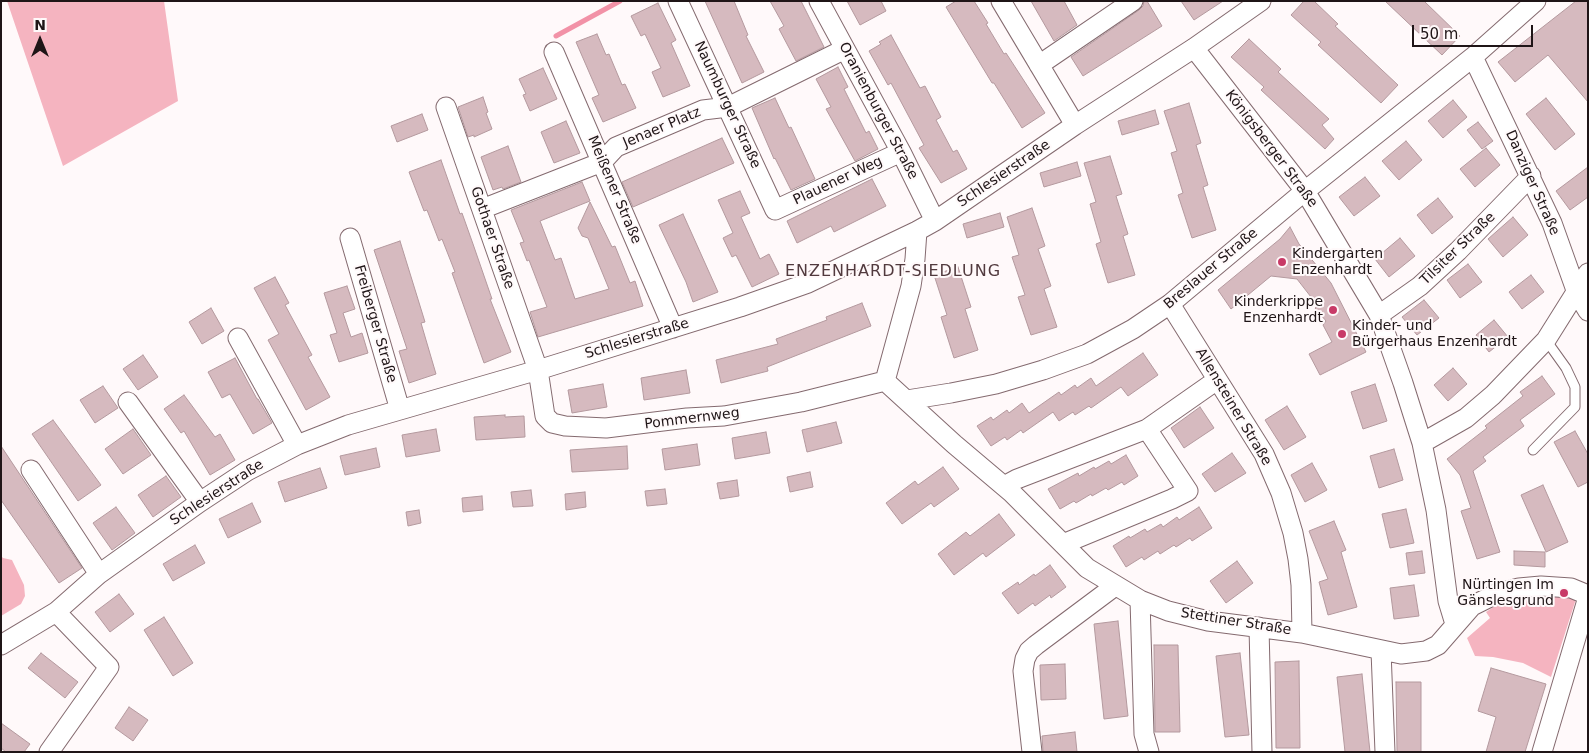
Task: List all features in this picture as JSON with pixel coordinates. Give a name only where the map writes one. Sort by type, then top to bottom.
[{"type":"street","name":"Naumburger Straße","points":[[678,1],[775,210]]},
{"type":"street","name":"Oranienburger Straße","points":[[819,1],[901,152],[935,221]]},
{"type":"street","points":[[1001,1],[1075,125]]},
{"type":"street","points":[[1039,65],[1132,1]]},
{"type":"street","name":"Schlesierstraße","points":[[1,645],[56,612],[99,574],[247,470],[297,445],[348,425],[538,370],[808,283],[917,231],[935,221],[1075,125],[1194,48],[1261,1]]},
{"type":"street","name":"Breslauer Straße","points":[[908,400],[996,384],[1078,357],[1133,329],[1170,304],[1304,191],[1473,58],[1536,1]]},
{"type":"street","name":"Königsberger Straße","points":[[1194,48],[1304,191],[1379,315],[1422,443],[1436,510],[1448,601],[1455,624]]},
{"type":"street","name":"Jenaer Platz","points":[[602,162],[616,147],[703,110],[728,106],[845,49]]},
{"type":"street","name":"Meißener Straße","points":[[554,52],[672,328]]},
{"type":"street","name":"Danziger Straße","points":[[1473,58],[1531,176],[1552,223],[1577,293],[1588,311]]},
{"type":"street","name":"Gothaer Straße","points":[[446,106],[538,370]]},
{"type":"street","name":"Plauener Weg","points":[[775,210],[901,152]]},
{"type":"street","points":[[482,209],[602,162]]},
{"type":"street","name":"Tilsiter Straße","points":[[1379,315],[1420,286],[1458,251],[1531,176]]},
{"type":"street","points":[[885,381],[910,286],[915,259],[917,231]]},
{"type":"street","name":"Freiberger Straße","points":[[350,238],[400,410]]},
{"type":"street","points":[[1422,443],[1466,418],[1493,395],[1546,340],[1588,273]]},
{"type":"street","name":"Allensteiner Straße","points":[[1170,304],[1264,454],[1282,494],[1294,533],[1298,559],[1301,585],[1302,632]]},
{"type":"street","points":[[238,338],[297,445]]},
{"type":"street","name":"Pommernweg","points":[[538,370],[545,416],[552,422],[565,426],[586,428],[606,428],[686,418],[724,416],[801,402],[885,381]]},
{"type":"street","points":[[1004,486],[1017,479],[1147,429],[1218,380]]},
{"type":"street","name":"Stettiner Straße","points":[[885,381],[954,444],[1004,486],[1087,568],[1140,600],[1168,611],[1208,621],[1302,632],[1381,651],[1416,654],[1438,645],[1472,606],[1496,594],[1519,588],[1541,586],[1571,588],[1588,596]]},
{"type":"street","points":[[128,402],[200,502]]},
{"type":"street","points":[[1063,544],[1188,491],[1147,429]]},
{"type":"street","points":[[31,470],[99,574]]},
{"type":"street","points":[[1032,752],[1023,671],[1025,659],[1029,651],[1115,586]]},
{"type":"street","points":[[1542,752],[1588,596]]},
{"type":"street","points":[[1140,600],[1144,734],[1148,752]]},
{"type":"street","points":[[49,752],[108,666],[56,612]]},
{"type":"street","points":[[1259,627],[1262,752]]},
{"type":"street","points":[[1381,651],[1385,752]]},
{"type":"lane","points":[[1533,450],[1575,407],[1575,388],[1566,368],[1546,340]]},
{"type":"shaded area","points":[[7,1],[164,1],[178,101],[63,166]]},
{"type":"shaded area","points":[[1,556],[12,560],[24,585],[25,596],[21,604],[1,616]]},
{"type":"shaded area","points":[[1532,596],[1570,596],[1576,599],[1551,677],[1523,663],[1493,657],[1475,656],[1467,638],[1490,618],[1486,612],[1495,606]]},
{"type":"building","points":[[705,1],[734,1],[748,35],[746,36],[764,72],[742,83]]},
{"type":"building","points":[[770,1],[801,1],[824,47],[796,61],[779,29],[784,26]]},
{"type":"building","points":[[847,1],[881,1],[886,11],[860,25]]},
{"type":"building","points":[[956,1],[974,1],[1004,54],[1006,53],[1045,113],[1022,128],[946,7]]},
{"type":"building","points":[[1031,1],[1064,1],[1077,25],[1054,41]]},
{"type":"building","points":[[1144,1],[1147,1],[1162,26],[1083,76],[1071,57],[1139,10],[1143,6]]},
{"type":"building","points":[[1181,1],[1223,1],[1194,20]]},
{"type":"building","points":[[1304,1],[1314,1],[1338,24],[1335,26],[1398,85],[1381,103],[1318,45],[1321,42],[1291,15]]},
{"type":"building","points":[[1385,1],[1424,1],[1460,36],[1442,55]]},
{"type":"building","points":[[1576,1],[1588,1],[1588,102],[1548,55],[1515,82],[1498,62]]},
{"type":"building","points":[[658,3],[676,40],[671,43],[690,86],[663,97],[652,72],[661,68],[645,34],[641,36],[631,16]]},
{"type":"building","points":[[597,34],[606,55],[609,54],[622,85],[625,84],[636,108],[603,122],[592,98],[599,95],[576,42]]},
{"type":"building","points":[[891,35],[920,88],[925,86],[941,117],[936,120],[953,152],[957,150],[967,169],[941,183],[919,148],[924,145],[891,83],[888,85],[869,51]]},
{"type":"building","points":[[1249,39],[1281,69],[1278,72],[1329,119],[1322,125],[1334,139],[1325,149],[1261,90],[1264,87],[1231,57]]},
{"type":"building","points":[[838,67],[848,87],[844,89],[866,133],[869,131],[878,149],[855,161],[826,109],[831,107],[816,79]]},
{"type":"building","points":[[543,68],[557,99],[530,111],[523,95],[526,94],[519,79]]},
{"type":"building","points":[[483,97],[492,129],[474,137],[474,135],[468,137],[458,107]]},
{"type":"building","points":[[775,98],[789,128],[791,127],[815,179],[791,190],[774,159],[752,108]]},
{"type":"building","points":[[1546,98],[1575,134],[1555,150],[1526,114]]},
{"type":"building","points":[[1453,100],[1467,117],[1443,138],[1428,121]]},
{"type":"building","points":[[1189,103],[1201,143],[1196,145],[1208,185],[1203,187],[1216,230],[1192,238],[1178,195],[1183,193],[1171,153],[1177,151],[1164,111]]},
{"type":"building","points":[[1155,110],[1159,124],[1122,135],[1118,121]]},
{"type":"building","points":[[422,114],[428,130],[397,142],[391,126]]},
{"type":"building","points":[[566,121],[580,153],[554,163],[541,132]]},
{"type":"building","points":[[1478,122],[1493,141],[1482,149],[1467,130]]},
{"type":"building","points":[[722,138],[734,163],[633,207],[622,182]]},
{"type":"building","points":[[1406,141],[1422,160],[1399,180],[1382,161]]},
{"type":"building","points":[[508,146],[521,182],[503,189],[502,187],[493,190],[481,157]]},
{"type":"building","points":[[1486,148],[1500,165],[1475,187],[1460,169]]},
{"type":"building","points":[[1110,156],[1122,194],[1116,196],[1128,234],[1123,236],[1135,275],[1108,283],[1096,244],[1101,242],[1090,204],[1096,202],[1084,163]]},
{"type":"building","points":[[441,160],[460,214],[462,213],[492,299],[490,299],[511,352],[484,363],[452,273],[455,272],[442,239],[439,241],[427,210],[424,211],[409,172]]},
{"type":"building","points":[[1077,162],[1081,176],[1044,187],[1040,173]]},
{"type":"building","points":[[1588,167],[1588,197],[1570,210],[1556,191]]},
{"type":"building","points":[[1365,177],[1380,196],[1354,216],[1339,197]]},
{"type":"building","points":[[872,179],[886,206],[834,232],[831,226],[797,243],[787,221]]},
{"type":"building","points":[[582,182],[590,201],[540,221],[555,260],[561,258],[575,299],[609,289],[588,238],[582,236],[578,228],[590,202],[612,247],[615,246],[630,283],[635,281],[643,306],[538,337],[530,312],[547,307],[529,260],[527,261],[520,243],[524,242],[511,210]]},
{"type":"building","points":[[740,191],[750,213],[741,217],[760,259],[769,254],[779,274],[752,287],[736,255],[732,257],[723,238],[733,233],[718,200]]},
{"type":"building","points":[[1438,198],[1453,217],[1432,234],[1417,215]]},
{"type":"building","points":[[1032,208],[1045,246],[1038,249],[1051,286],[1044,289],[1057,327],[1031,335],[1018,297],[1025,295],[1012,257],[1019,255],[1007,217]]},
{"type":"building","points":[[1000,213],[1004,227],[967,238],[963,224]]},
{"type":"building","points":[[683,214],[718,292],[693,302],[686,282],[659,225]]},
{"type":"building","points":[[1513,217],[1528,235],[1503,257],[1488,239]]},
{"type":"building","points":[[1290,227],[1299,244],[1331,283],[1366,352],[1320,375],[1309,354],[1332,342],[1323,325],[1326,321],[1315,308],[1318,306],[1297,279],[1271,276],[1231,309],[1218,290],[1280,239]]},
{"type":"building","points":[[1400,238],[1415,256],[1389,277],[1375,259]]},
{"type":"building","points":[[400,241],[425,322],[421,323],[436,374],[409,383],[399,351],[407,349],[374,250]]},
{"type":"building","points":[[1468,264],[1482,282],[1460,298],[1447,280]]},
{"type":"building","points":[[958,267],[971,307],[965,309],[978,350],[954,358],[941,317],[947,315],[934,275]]},
{"type":"building","points":[[1531,275],[1544,292],[1522,309],[1509,292]]},
{"type":"building","points":[[275,277],[289,303],[285,305],[312,355],[308,357],[330,397],[306,410],[268,340],[279,334],[254,288]]},
{"type":"building","points":[[347,286],[355,309],[343,313],[351,337],[362,333],[368,353],[339,362],[330,335],[337,333],[324,293]]},
{"type":"building","points":[[1424,300],[1439,318],[1417,335],[1402,317]]},
{"type":"building","points":[[862,303],[871,326],[767,367],[768,371],[721,383],[716,360],[778,344],[776,339],[827,320],[826,317]]},
{"type":"building","points":[[211,308],[224,331],[202,344],[189,322]]},
{"type":"building","points":[[1494,320],[1508,337],[1489,352],[1476,335]]},
{"type":"building","points":[[1143,353],[1158,375],[1128,396],[1121,387],[1091,408],[1089,406],[1075,415],[1073,412],[1059,421],[1053,412],[1023,433],[1021,430],[1007,440],[1005,437],[991,446],[977,426],[991,417],[993,420],[1007,410],[1009,413],[1022,403],[1029,413],[1059,392],[1061,395],[1075,385],[1077,388],[1091,378],[1096,386]]},
{"type":"building","points":[[143,355],[158,377],[138,390],[123,369]]},
{"type":"building","points":[[235,358],[272,423],[253,434],[230,394],[222,398],[208,372]]},
{"type":"building","points":[[1453,368],[1467,384],[1448,401],[1434,385]]},
{"type":"building","points":[[686,370],[690,393],[644,400],[641,378]]},
{"type":"building","points":[[1542,376],[1555,394],[1520,420],[1524,426],[1483,457],[1486,461],[1473,471],[1500,552],[1477,559],[1461,511],[1471,508],[1460,475],[1447,459],[1487,428],[1485,426],[1523,396],[1520,392]]},
{"type":"building","points":[[603,384],[607,407],[572,413],[568,390]]},
{"type":"building","points":[[1375,384],[1387,421],[1363,429],[1351,392]]},
{"type":"building","points":[[103,386],[118,408],[95,423],[80,400]]},
{"type":"building","points":[[184,395],[215,437],[220,434],[235,460],[210,475],[184,431],[181,433],[164,409]]},
{"type":"building","points":[[1287,406],[1306,437],[1284,450],[1265,420]]},
{"type":"building","points":[[1200,407],[1214,428],[1184,448],[1171,428]]},
{"type":"building","points":[[505,415],[505,417],[524,416],[525,437],[476,440],[474,417]]},
{"type":"building","points":[[53,420],[101,485],[78,501],[32,434]]},
{"type":"building","points":[[836,422],[842,443],[807,452],[802,430]]},
{"type":"building","points":[[133,429],[151,455],[123,474],[105,449]]},
{"type":"building","points":[[436,429],[440,451],[406,457],[402,435]]},
{"type":"building","points":[[1575,431],[1588,454],[1588,482],[1578,487],[1554,442]]},
{"type":"building","points":[[766,432],[770,453],[735,459],[732,438]]},
{"type":"building","points":[[697,444],[700,465],[665,470],[662,449]]},
{"type":"building","points":[[1,446],[82,568],[59,583],[1,500]]},
{"type":"building","points":[[627,446],[628,469],[572,472],[570,450]]},
{"type":"building","points":[[376,448],[380,467],[345,475],[340,456]]},
{"type":"building","points":[[1394,449],[1403,480],[1379,488],[1370,456]]},
{"type":"building","points":[[1232,453],[1246,473],[1215,492],[1202,474]]},
{"type":"building","points":[[1126,455],[1138,476],[1124,485],[1122,482],[1108,490],[1106,488],[1060,509],[1048,489],[1078,473],[1079,476],[1109,461],[1111,464]]},
{"type":"building","points":[[1312,463],[1327,490],[1305,502],[1291,475]]},
{"type":"building","points":[[943,467],[959,489],[934,507],[931,503],[902,524],[886,503],[915,481],[918,485]]},
{"type":"building","points":[[320,468],[327,488],[285,502],[278,482]]},
{"type":"building","points":[[810,472],[813,487],[790,492],[787,477]]},
{"type":"building","points":[[166,476],[181,497],[153,517],[138,495]]},
{"type":"building","points":[[737,480],[739,496],[720,499],[717,483]]},
{"type":"building","points":[[1543,485],[1568,542],[1546,552],[1521,495]]},
{"type":"building","points":[[665,489],[667,504],[647,506],[645,491]]},
{"type":"building","points":[[531,490],[533,506],[513,507],[511,492]]},
{"type":"building","points":[[585,492],[586,507],[566,510],[565,494]]},
{"type":"building","points":[[482,496],[483,510],[463,512],[462,498]]},
{"type":"building","points":[[252,503],[261,522],[228,538],[219,519]]},
{"type":"building","points":[[116,507],[135,533],[112,550],[93,523]]},
{"type":"building","points":[[1199,507],[1212,528],[1192,541],[1190,538],[1160,554],[1158,551],[1144,560],[1142,557],[1126,567],[1113,546],[1145,529],[1147,532],[1161,524],[1163,527],[1177,517],[1179,520]]},
{"type":"building","points":[[1406,509],[1414,543],[1390,548],[1382,514]]},
{"type":"building","points":[[419,510],[421,523],[408,526],[406,512]]},
{"type":"building","points":[[999,514],[1015,535],[986,557],[983,553],[954,575],[938,554],[966,532],[970,536]]},
{"type":"building","points":[[1334,521],[1346,550],[1341,552],[1357,607],[1328,615],[1319,582],[1328,579],[1309,531]]},
{"type":"building","points":[[195,545],[205,563],[173,581],[163,564]]},
{"type":"building","points":[[1422,551],[1425,573],[1409,575],[1406,553]]},
{"type":"building","points":[[1514,551],[1545,552],[1545,567],[1514,565]]},
{"type":"building","points":[[1237,561],[1253,583],[1226,603],[1210,581]]},
{"type":"building","points":[[1050,565],[1066,587],[1051,598],[1050,595],[1035,606],[1033,603],[1018,614],[1002,593],[1018,582],[1019,585],[1034,574],[1035,576]]},
{"type":"building","points":[[1414,585],[1419,616],[1394,619],[1390,588]]},
{"type":"building","points":[[119,594],[134,614],[110,632],[95,612]]},
{"type":"building","points":[[164,617],[193,663],[173,676],[144,630]]},
{"type":"building","points":[[1118,621],[1128,716],[1104,719],[1094,624]]},
{"type":"building","points":[[1154,645],[1178,645],[1180,732],[1155,732]]},
{"type":"building","points":[[41,653],[78,682],[65,698],[28,668]]},
{"type":"building","points":[[1240,653],[1249,735],[1225,737],[1216,656]]},
{"type":"building","points":[[1299,661],[1300,748],[1276,748],[1275,662]]},
{"type":"building","points":[[1065,664],[1066,699],[1041,700],[1040,665]]},
{"type":"building","points":[[1491,668],[1546,684],[1525,752],[1486,752],[1496,717],[1478,711]]},
{"type":"building","points":[[1362,674],[1370,752],[1345,752],[1337,677]]},
{"type":"building","points":[[1396,682],[1421,682],[1421,752],[1397,752]]},
{"type":"building","points":[[129,707],[148,720],[133,741],[115,728]]},
{"type":"building","points":[[1,723],[30,744],[24,752],[6,752],[1,748]]},
{"type":"building","points":[[1075,732],[1077,752],[1043,752],[1042,736]]},
{"type":"waterway","points":[[556,36],[620,1]]},
{"type":"place","name":"Kindergarten Enzenhardt","points":[[1282,262]]},
{"type":"place","name":"Kinderkrippe Enzenhardt","points":[[1333,310]]},
{"type":"place","name":"Kinder- und Bürgerhaus Enzenhardt","points":[[1342,334]]},
{"type":"place","name":"Nürtingen Im Gänslesgrund","points":[[1564,593]]},
{"type":"district","name":"ENZENHARDT-SIEDLUNG","points":[[893,272]]}]
